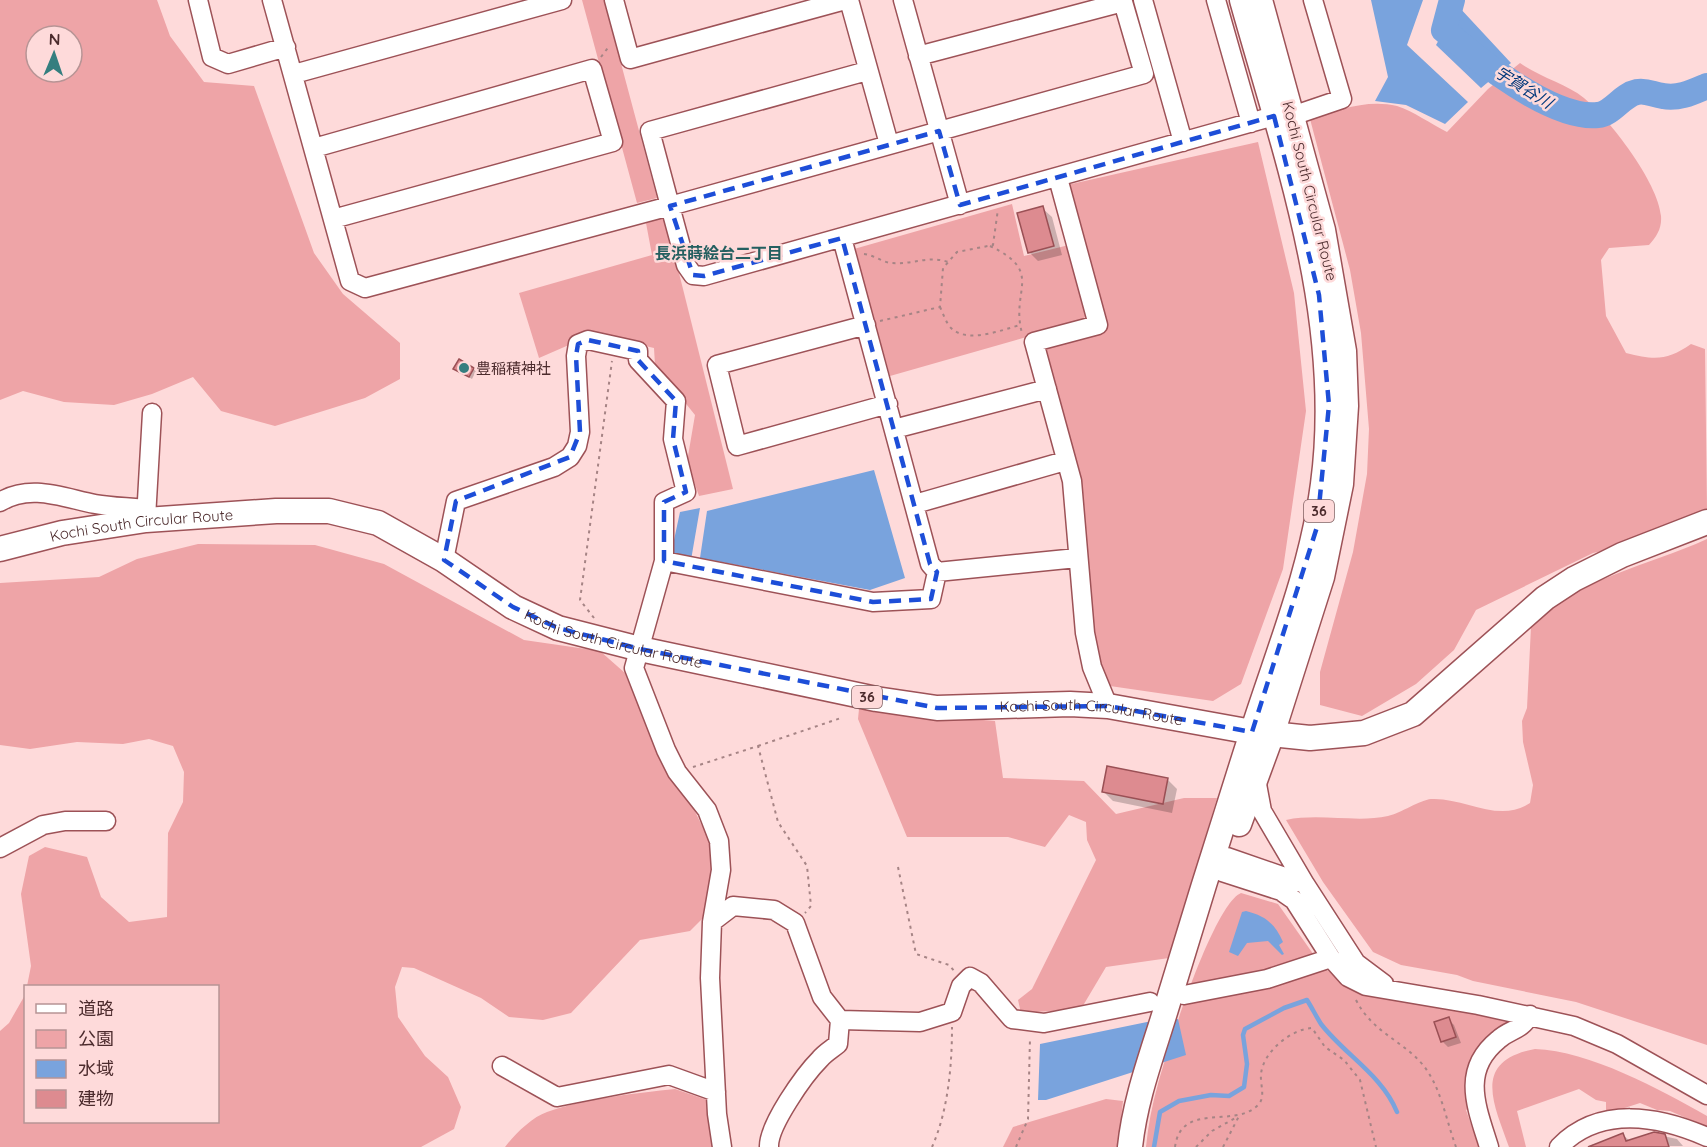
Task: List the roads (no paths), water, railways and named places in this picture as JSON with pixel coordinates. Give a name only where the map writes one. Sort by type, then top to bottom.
[{"type":"main road","name":"Kochi South Circular Route","points":[[1242,0],[1283,116]]},
{"type":"main road","name":"Kochi South Circular Route","points":[[1220,863],[1262,733],[1317,527],[1324,483],[1329,405],[1319,295],[1260,0]]},
{"type":"main road","name":"Kochi South Circular Route","points":[[0,549],[146,514],[329,511],[378,523],[444,560],[513,607],[558,628],[640,649],[876,699],[937,708],[1070,704],[1108,706],[1262,733],[1310,738],[1364,733],[1413,714],[1545,598],[1574,579],[1622,555],[1707,522]]},
{"type":"main road","name":"Kochi South Circular Route","points":[[1130,1147],[1132,1123],[1167,1003],[1220,863],[1256,779],[1262,733]]},
{"type":"street","points":[[198,0],[212,57],[228,64],[286,47]]},
{"type":"street","points":[[294,74],[562,0]]},
{"type":"street","points":[[614,0],[630,59],[847,0],[889,144]]},
{"type":"street","points":[[903,0],[960,205]]},
{"type":"street","points":[[1143,0],[1183,142]]},
{"type":"street","points":[[1216,0],[1251,123]]},
{"type":"street","points":[[867,72],[650,131],[686,266],[693,274],[704,276],[844,246],[960,205],[1342,99],[1313,0]]},
{"type":"street","points":[[275,1],[350,281],[365,288],[1144,74],[1123,2],[918,56]]},
{"type":"street","points":[[314,148],[592,69],[613,142],[333,219]]},
{"type":"street","points":[[1058,178],[1098,325],[1034,342],[1072,481],[1085,633],[1092,667],[1108,706]]},
{"type":"street","points":[[844,246],[930,564],[937,572]]},
{"type":"street","points":[[866,325],[717,365],[737,446],[888,404]]},
{"type":"street","points":[[444,560],[456,501],[554,467],[570,458],[577,446],[580,432],[576,356],[578,344],[588,340],[638,351],[638,360],[676,401],[673,439],[686,492],[664,502],[664,561],[634,668],[677,772],[707,810],[719,841],[721,870],[712,922],[710,978],[716,1092],[722,1147]]},
{"type":"street","points":[[894,429],[1047,389]]},
{"type":"street","points":[[0,502],[26,493],[58,494],[146,514],[152,413]]},
{"type":"street","points":[[915,504],[1065,461]]},
{"type":"street","points":[[937,572],[1077,558]]},
{"type":"street","points":[[664,561],[873,602],[931,599],[937,572]]},
{"type":"street","points":[[1256,779],[1262,811],[1305,884],[1356,963],[1390,988]]},
{"type":"street","points":[[0,848],[43,825],[65,821],[106,821]]},
{"type":"street","points":[[1220,863],[1305,884]]},
{"type":"street","points":[[1220,863],[1281,891],[1294,900],[1331,958],[1348,977],[1366,986],[1390,988],[1530,1015],[1574,1026],[1617,1044],[1707,1095]]},
{"type":"street","points":[[712,922],[734,906],[774,910],[795,923],[822,997],[840,1020],[838,1044],[820,1058],[790,1100],[768,1137],[769,1147]]},
{"type":"street","points":[[840,1020],[920,1022],[952,1012],[964,983],[970,977],[981,983],[1012,1019],[1044,1023],[1167,1003],[1267,979],[1331,958]]},
{"type":"street","points":[[1489,1147],[1474,1096],[1474,1081],[1479,1061],[1499,1038],[1523,1026],[1530,1015]]},
{"type":"street","points":[[502,1066],[557,1096],[669,1075],[716,1092]]},
{"type":"street","points":[[1559,1147],[1569,1137],[1616,1119],[1651,1118],[1675,1123],[1707,1137],[1703,1143],[1691,1147]]},
{"type":"water","points":[[1371,0],[1423,0],[1407,45],[1468,102],[1445,124],[1406,105],[1375,101],[1388,77]]},
{"type":"water","points":[[1458,6],[1511,63],[1481,88],[1436,45]]},
{"type":"water","points":[[874,470],[905,578],[870,590],[700,558],[707,511]]},
{"type":"water","points":[[700,508],[691,560],[671,554],[680,512]]},
{"type":"water","points":[[1246,911],[1264,918],[1277,930],[1283,942],[1279,945],[1284,954],[1282,955],[1268,941],[1247,943],[1238,956],[1229,952],[1242,912]]},
{"type":"water","points":[[1178,1019],[1186,1055],[1046,1100],[1038,1100],[1040,1044],[1147,1022]]},
{"type":"waterway","name":"宇賀谷川","points":[[1452,0],[1444,30],[1516,86],[1560,108],[1580,114],[1598,115],[1637,92],[1675,97],[1707,86]]},
{"type":"waterway","points":[[1154,1147],[1160,1112],[1179,1101],[1211,1095],[1229,1096],[1244,1087],[1247,1064],[1243,1035],[1245,1029],[1284,1008],[1307,1000],[1321,1024],[1373,1076],[1397,1112]]},
{"type":"place","name":"豊稲積神社","points":[[464,368]]},
{"type":"district","name":"長浜蒔絵台二丁目","points":[[719,253]]}]
